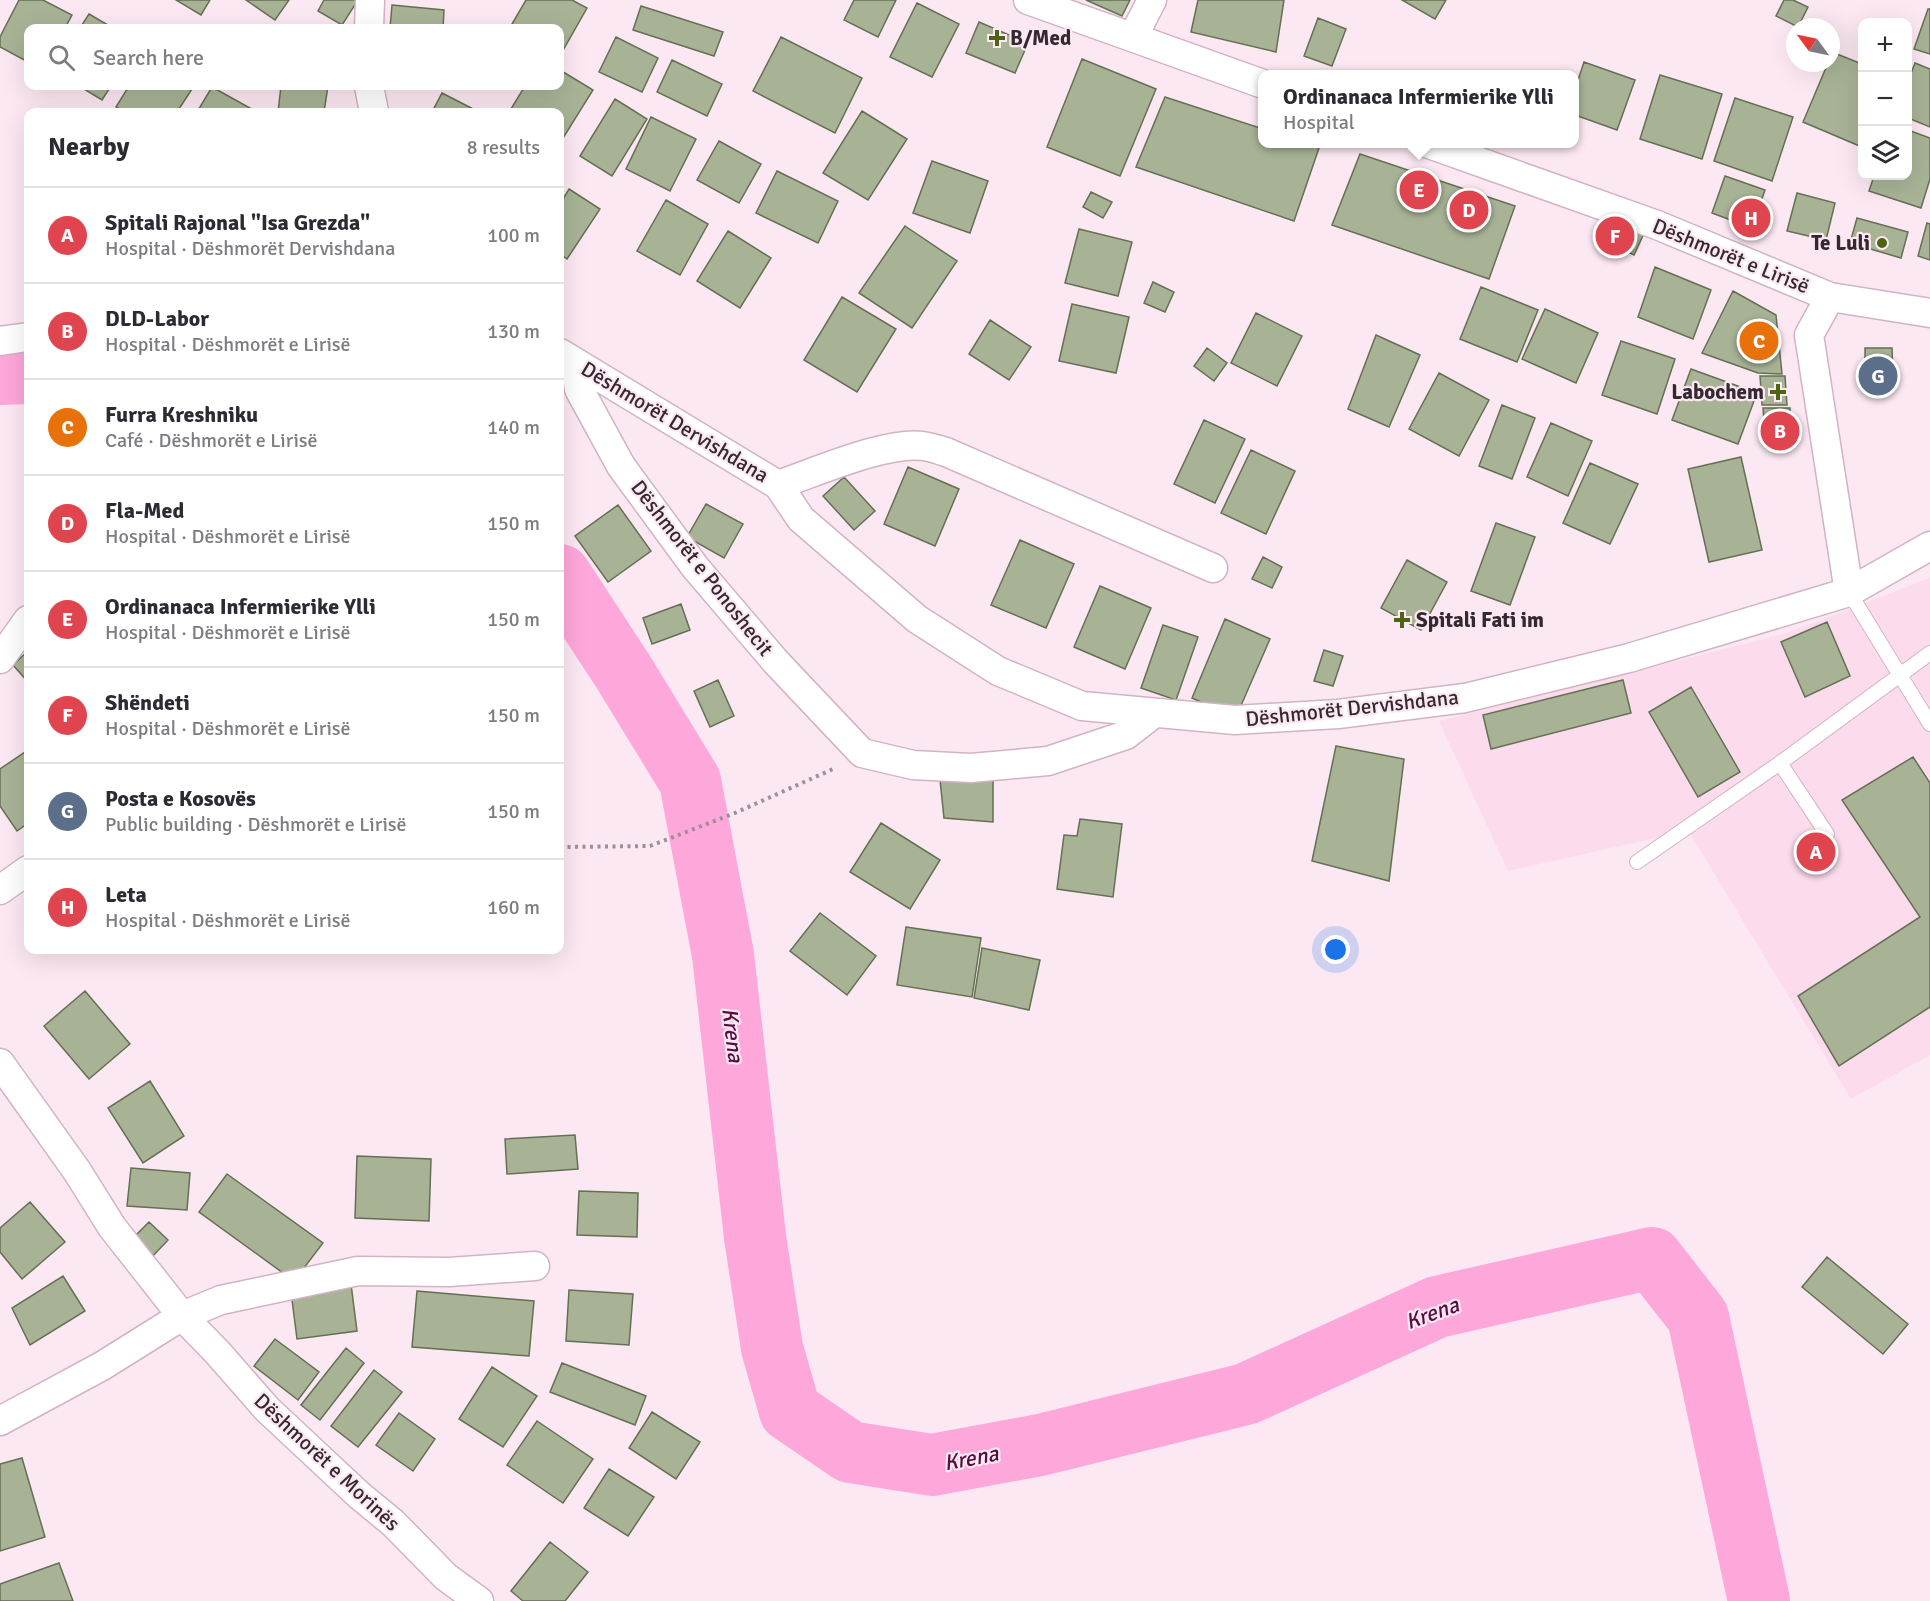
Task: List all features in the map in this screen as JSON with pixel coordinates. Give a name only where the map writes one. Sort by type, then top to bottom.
[{"type":"street","points":[[369,24],[370,0]]},
{"type":"street","points":[[1028,0],[1258,82]]},
{"type":"street","points":[[1133,37],[1152,0]]},
{"type":"street","points":[[370,90],[373,108]]},
{"type":"street","name":"Dëshmorët e Lirisë","points":[[1440,148],[1657,225],[1830,297],[1930,314]]},
{"type":"street","name":"Dëshmorët e Lirisë","points":[[1830,297],[1809,335],[1849,592]]},
{"type":"street","points":[[0,341],[24,338]]},
{"type":"street","name":"Dëshmorët Dervishdana","points":[[568,357],[778,485],[801,519],[917,619],[998,671],[1082,706],[1235,720],[1338,714],[1465,698],[1629,658],[1849,592],[1930,546]]},
{"type":"street","name":"Dëshmorët e Ponoshecit","points":[[568,357],[579,389],[628,475],[695,567],[776,662],[862,753]]},
{"type":"street","points":[[778,485],[901,446],[924,446],[946,452],[1213,568]]},
{"type":"street","points":[[0,659],[24,626]]},
{"type":"street","points":[[862,753],[913,765],[971,768],[1048,760],[1126,735],[1153,714]]},
{"type":"street","points":[[0,890],[24,873]]},
{"type":"street","name":"Dëshmorët e Morinës","points":[[0,1063],[77,1171],[112,1227],[182,1316],[267,1409],[359,1496],[393,1523],[446,1577],[479,1601]]},
{"type":"street","points":[[0,1421],[92,1372],[182,1316],[221,1300],[358,1271],[449,1272],[535,1266]]},
{"type":"lane","points":[[1849,592],[1930,723]]},
{"type":"lane","points":[[1637,862],[1780,763],[1930,653]]},
{"type":"lane","points":[[1780,763],[1827,834]]},
{"type":"path","points":[[564,847],[650,846],[735,813],[819,776],[862,753]]},
{"type":"shaded area","points":[[1930,578],[1930,1055],[1851,1099],[1689,832],[1691,830],[1508,871],[1439,721],[1784,634]]},
{"type":"building","points":[[19,0],[43,0],[72,15],[67,24],[24,24],[24,60],[0,47],[0,37]]},
{"type":"building","points":[[176,0],[210,0],[201,15]]},
{"type":"building","points":[[246,0],[289,0],[275,20]]},
{"type":"building","points":[[324,0],[358,0],[343,24],[318,11]]},
{"type":"building","points":[[526,0],[572,0],[587,8],[564,48],[564,24],[512,24]]},
{"type":"building","points":[[854,0],[896,0],[878,37],[844,20]]},
{"type":"building","points":[[1086,0],[1130,0],[1122,16]]},
{"type":"building","points":[[1198,0],[1284,0],[1276,52],[1191,32]]},
{"type":"building","points":[[1402,0],[1446,0],[1435,19]]},
{"type":"building","points":[[1784,0],[1793,0],[1808,7],[1802,18],[1786,18],[1786,21],[1776,16]]},
{"type":"building","points":[[917,3],[959,24],[932,77],[890,57]]},
{"type":"building","points":[[392,5],[444,10],[443,24],[390,24]]},
{"type":"building","points":[[641,6],[723,32],[714,56],[633,30]]},
{"type":"building","points":[[1928,9],[1930,9],[1930,54],[1914,49]]},
{"type":"building","points":[[89,14],[106,24],[83,24]]},
{"type":"building","points":[[1318,18],[1346,29],[1332,66],[1304,56]]},
{"type":"building","points":[[979,22],[1028,43],[1015,73],[966,53]]},
{"type":"building","points":[[616,37],[658,58],[642,92],[599,72]]},
{"type":"building","points":[[781,37],[862,78],[835,133],[753,91]]},
{"type":"building","points":[[1840,55],[1858,62],[1858,145],[1803,122],[1824,72],[1840,72]]},
{"type":"building","points":[[1082,59],[1156,89],[1120,176],[1047,147]]},
{"type":"building","points":[[672,60],[722,84],[707,116],[657,92]]},
{"type":"building","points":[[1584,62],[1635,80],[1617,130],[1579,116],[1579,77]]},
{"type":"building","points":[[1915,63],[1930,69],[1930,127],[1912,120],[1912,71]]},
{"type":"building","points":[[564,72],[593,90],[564,137],[564,108],[511,108],[523,90],[564,90]]},
{"type":"building","points":[[1660,75],[1722,94],[1702,159],[1640,139]]},
{"type":"building","points":[[86,90],[108,90],[102,100]]},
{"type":"building","points":[[127,90],[191,90],[180,108],[116,107]]},
{"type":"building","points":[[210,90],[217,90],[250,108],[199,108]]},
{"type":"building","points":[[281,90],[327,90],[325,108],[278,108]]},
{"type":"building","points":[[442,93],[471,108],[434,108]]},
{"type":"building","points":[[1165,97],[1258,127],[1258,148],[1319,148],[1294,221],[1136,167]]},
{"type":"building","points":[[1735,98],[1793,117],[1772,181],[1714,161]]},
{"type":"building","points":[[615,99],[647,119],[612,176],[580,156]]},
{"type":"building","points":[[862,111],[907,139],[868,200],[823,173]]},
{"type":"building","points":[[651,117],[696,139],[670,191],[626,169]]},
{"type":"building","points":[[1912,131],[1930,138],[1930,179],[1921,208],[1869,191],[1873,180],[1912,180]]},
{"type":"building","points":[[719,141],[761,164],[739,203],[697,180]]},
{"type":"building","points":[[1360,154],[1515,206],[1489,279],[1332,225]]},
{"type":"building","points":[[932,161],[988,181],[970,233],[913,213]]},
{"type":"building","points":[[777,171],[838,201],[818,243],[756,213]]},
{"type":"building","points":[[1725,176],[1765,190],[1752,228],[1712,213]]},
{"type":"building","points":[[569,189],[600,209],[567,259],[564,257],[564,197]]},
{"type":"building","points":[[1091,192],[1112,202],[1103,218],[1083,207]]},
{"type":"building","points":[[1797,193],[1835,203],[1826,240],[1787,231]]},
{"type":"building","points":[[666,200],[708,224],[680,275],[637,251]]},
{"type":"building","points":[[1612,213],[1646,229],[1634,255],[1600,238]]},
{"type":"building","points":[[1857,218],[1908,232],[1901,258],[1850,243]]},
{"type":"building","points":[[1927,223],[1930,224],[1930,260],[1918,256]]},
{"type":"building","points":[[905,226],[957,261],[912,328],[859,293]]},
{"type":"building","points":[[1079,229],[1132,242],[1118,296],[1065,283]]},
{"type":"building","points":[[728,231],[771,258],[740,308],[697,281]]},
{"type":"building","points":[[1655,267],[1711,290],[1693,339],[1638,317]]},
{"type":"building","points":[[1153,282],[1174,292],[1165,312],[1144,303]]},
{"type":"building","points":[[1481,287],[1538,310],[1517,362],[1460,339]]},
{"type":"building","points":[[1733,291],[1776,315],[1782,374],[1758,373],[1702,353]]},
{"type":"building","points":[[842,297],[896,329],[857,392],[804,360]]},
{"type":"building","points":[[1072,304],[1129,317],[1116,373],[1059,361]]},
{"type":"building","points":[[1545,309],[1598,333],[1576,383],[1522,359]]},
{"type":"building","points":[[1256,313],[1302,336],[1277,386],[1231,363]]},
{"type":"building","points":[[990,320],[1031,347],[1009,380],[969,354]]},
{"type":"building","points":[[1376,335],[1420,355],[1389,427],[1348,409]]},
{"type":"building","points":[[1621,341],[1675,359],[1657,414],[1602,395]]},
{"type":"building","points":[[1207,348],[1227,363],[1214,381],[1194,366]]},
{"type":"building","points":[[1865,348],[1892,348],[1893,377],[1865,377]]},
{"type":"building","points":[[1691,369],[1757,393],[1738,444],[1672,420]]},
{"type":"building","points":[[1439,373],[1489,400],[1459,456],[1409,429]]},
{"type":"building","points":[[1760,376],[1785,376],[1787,405],[1762,405]]},
{"type":"building","points":[[1502,405],[1535,418],[1512,479],[1479,466]]},
{"type":"building","points":[[1763,408],[1790,408],[1790,443],[1766,444]]},
{"type":"building","points":[[1204,420],[1245,439],[1215,503],[1174,484]]},
{"type":"building","points":[[1551,423],[1592,441],[1568,496],[1527,477]]},
{"type":"building","points":[[1251,450],[1295,471],[1266,534],[1221,513]]},
{"type":"building","points":[[1741,457],[1762,550],[1709,562],[1688,469]]},
{"type":"building","points":[[1590,463],[1638,484],[1610,544],[1563,523]]},
{"type":"building","points":[[908,467],[959,489],[935,546],[884,524]]},
{"type":"building","points":[[844,477],[875,511],[854,530],[823,496]]},
{"type":"building","points":[[706,504],[743,524],[724,558],[687,537]]},
{"type":"building","points":[[618,505],[651,551],[608,582],[575,536]]},
{"type":"building","points":[[1496,523],[1535,537],[1510,605],[1471,591]]},
{"type":"building","points":[[1020,540],[1074,564],[1046,628],[991,605]]},
{"type":"building","points":[[1263,557],[1282,567],[1272,588],[1252,579]]},
{"type":"building","points":[[1407,560],[1447,582],[1421,630],[1381,608]]},
{"type":"building","points":[[1100,586],[1151,608],[1125,669],[1074,647]]},
{"type":"building","points":[[681,604],[690,630],[652,644],[643,618]]},
{"type":"building","points":[[1225,619],[1270,639],[1236,717],[1192,698]]},
{"type":"building","points":[[1827,622],[1850,676],[1805,697],[1781,642]]},
{"type":"building","points":[[1163,625],[1198,637],[1176,700],[1141,688]]},
{"type":"building","points":[[1324,650],[1343,656],[1333,686],[1314,681]]},
{"type":"building","points":[[24,655],[24,677],[13,665]]},
{"type":"building","points":[[718,680],[734,716],[710,727],[694,691]]},
{"type":"building","points":[[1623,680],[1631,713],[1491,749],[1483,715]]},
{"type":"building","points":[[1691,687],[1740,772],[1698,797],[1649,712]]},
{"type":"building","points":[[1336,746],[1404,759],[1389,881],[1312,861]]},
{"type":"building","points":[[24,753],[24,826],[17,831],[0,806],[0,769]]},
{"type":"building","points":[[1913,757],[1930,783],[1930,1007],[1839,1066],[1798,996],[1920,917],[1842,800]]},
{"type":"building","points":[[993,775],[993,822],[944,818],[940,780]]},
{"type":"building","points":[[1080,819],[1122,824],[1113,897],[1057,889],[1064,835],[1077,836]]},
{"type":"building","points":[[881,823],[940,860],[910,909],[850,872]]},
{"type":"building","points":[[820,913],[876,956],[847,995],[790,951]]},
{"type":"building","points":[[906,927],[981,938],[972,997],[897,985]]},
{"type":"building","points":[[982,948],[1040,960],[1029,1010],[974,998]]},
{"type":"building","points":[[85,991],[130,1044],[89,1079],[44,1026]]},
{"type":"building","points":[[150,1081],[184,1136],[143,1163],[108,1108]]},
{"type":"building","points":[[575,1135],[578,1169],[507,1174],[505,1139]]},
{"type":"building","points":[[357,1156],[431,1159],[429,1221],[355,1218]]},
{"type":"building","points":[[131,1168],[190,1173],[187,1210],[127,1206]]},
{"type":"building","points":[[227,1174],[323,1243],[294,1281],[199,1212]]},
{"type":"building","points":[[579,1191],[638,1193],[637,1237],[577,1235]]},
{"type":"building","points":[[30,1202],[65,1242],[22,1279],[0,1252],[0,1228]]},
{"type":"building","points":[[149,1222],[168,1240],[150,1259],[131,1240]]},
{"type":"building","points":[[1827,1257],[1908,1324],[1883,1354],[1802,1287]]},
{"type":"building","points":[[63,1276],[85,1311],[30,1345],[12,1308]]},
{"type":"building","points":[[351,1284],[357,1331],[297,1339],[291,1292]]},
{"type":"building","points":[[569,1290],[633,1294],[629,1345],[566,1341]]},
{"type":"building","points":[[417,1291],[534,1301],[529,1356],[412,1347]]},
{"type":"building","points":[[275,1339],[319,1372],[298,1400],[254,1366]]},
{"type":"building","points":[[346,1348],[364,1363],[320,1420],[301,1405]]},
{"type":"building","points":[[562,1363],[646,1396],[635,1425],[550,1392]]},
{"type":"building","points":[[492,1367],[537,1396],[503,1447],[459,1419]]},
{"type":"building","points":[[374,1370],[402,1392],[358,1447],[331,1426]]},
{"type":"building","points":[[652,1412],[700,1442],[676,1479],[629,1448]]},
{"type":"building","points":[[399,1413],[435,1439],[413,1471],[376,1445]]},
{"type":"building","points":[[537,1421],[593,1459],[563,1503],[507,1465]]},
{"type":"building","points":[[22,1458],[45,1537],[0,1551],[0,1464]]},
{"type":"building","points":[[609,1469],[654,1497],[628,1536],[584,1508]]},
{"type":"building","points":[[550,1542],[588,1572],[565,1601],[523,1601],[511,1591]]},
{"type":"building","points":[[59,1563],[73,1601],[0,1601],[0,1584]]},
{"type":"waterway","name":"Krena","points":[[0,374],[24,373]]},
{"type":"waterway","name":"Krena","points":[[564,581],[690,781],[723,955],[755,1237],[772,1348],[790,1411],[850,1452],[932,1465],[1040,1445],[1246,1394],[1437,1307],[1652,1258],[1698,1317],[1759,1601]]},
{"type":"place","name":"B/Med","points":[[997,38]]},
{"type":"place","name":"Ordinanaca Infermierike Ylli","points":[[1419,190]]},
{"type":"place","name":"Fla-Med","points":[[1469,210]]},
{"type":"place","name":"Leta","points":[[1751,218]]},
{"type":"place","name":"Shëndeti","points":[[1615,236]]},
{"type":"place","name":"Te Luli","points":[[1882,243]]},
{"type":"place","name":"Furra Kreshniku","points":[[1759,341]]},
{"type":"place","name":"Posta e Kosovës","points":[[1878,376]]},
{"type":"place","name":"Labochem","points":[[1778,392]]},
{"type":"place","name":"DLD-Labor","points":[[1780,431]]},
{"type":"place","name":"Spitali Fati im","points":[[1402,620]]},
{"type":"place","name":"Spitali Rajonal \"Isa Grezda\"","points":[[1816,852]]}]
